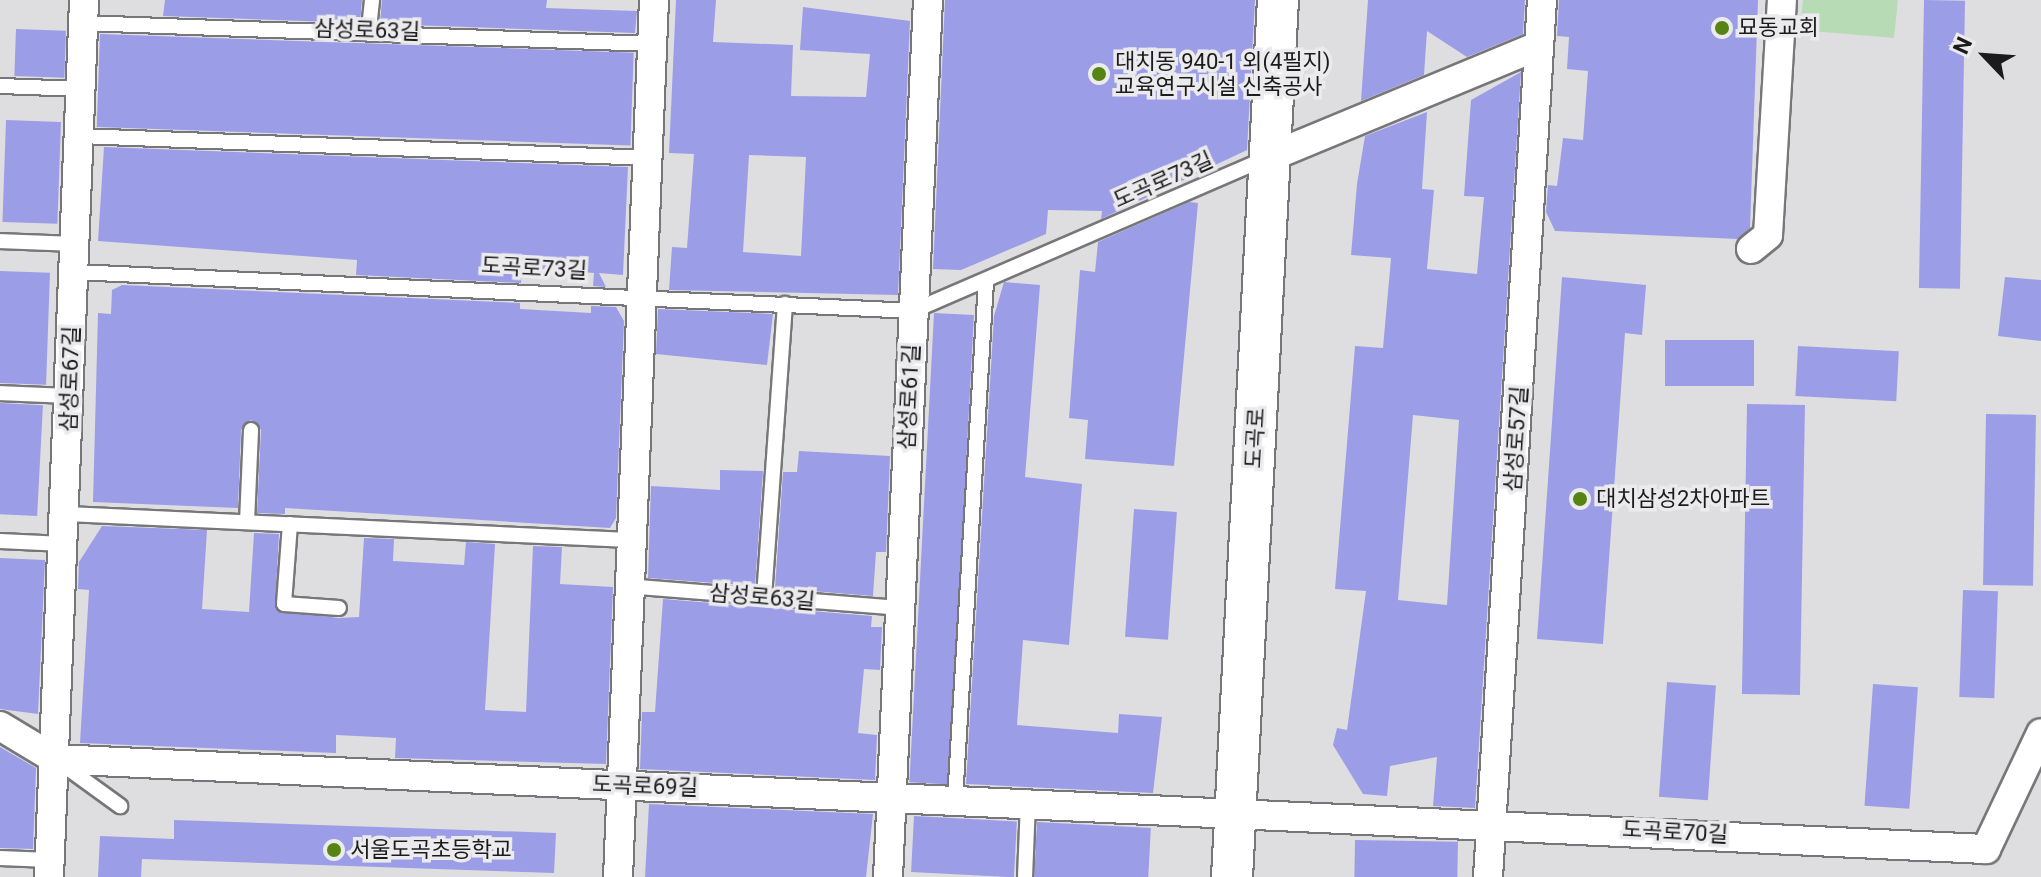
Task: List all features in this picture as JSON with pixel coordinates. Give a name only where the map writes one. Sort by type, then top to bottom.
[{"type":"main road","name":"도곡로","points":[[1232,877],[1278,0]]},
{"type":"street","points":[[618,877],[627,586],[643,296],[654,0]]},
{"type":"street","name":"삼성로61길","points":[[888,877],[928,0]]},
{"type":"street","name":"삼성로57길","points":[[1488,877],[1542,0]]},
{"type":"street","points":[[1751,249],[1768,235],[1782,0]]},
{"type":"street","name":"삼성로67길","points":[[49,869],[67,514],[68,396],[83,11]]},
{"type":"street","points":[[1270,157],[1538,46]]},
{"type":"street","points":[[0,726],[55,759]]},
{"type":"street","name":"도곡로70길","points":[[1235,809],[1986,849],[2041,733]]},
{"type":"street","name":"도곡로69길","points":[[55,759],[622,786],[1235,809]]},
{"type":"lane","points":[[369,29],[372,0]]},
{"type":"lane","name":"삼성로63길","points":[[83,11],[651,44]]},
{"type":"lane","points":[[0,86],[81,89]]},
{"type":"lane","points":[[80,136],[649,158]]},
{"type":"lane","name":"도곡로73길","points":[[75,272],[643,296],[913,311],[1270,157]]},
{"type":"lane","points":[[0,241],[75,244]]},
{"type":"lane","points":[[955,800],[986,282]]},
{"type":"lane","points":[[764,597],[785,304]]},
{"type":"lane","points":[[0,393],[68,396]]},
{"type":"lane","points":[[247,522],[251,430]]},
{"type":"lane","points":[[67,514],[629,540]]},
{"type":"lane","points":[[290,524],[284,604],[339,608]]},
{"type":"lane","points":[[0,541],[64,544]]},
{"type":"lane","name":"삼성로63길","points":[[627,586],[898,608]]},
{"type":"lane","points":[[55,759],[120,806]]},
{"type":"lane","points":[[1025,877],[1028,802]]},
{"type":"lane","points":[[0,858],[49,869]]},
{"type":"green space","points":[[1803,0],[1898,0],[1894,38],[1800,30]]},
{"type":"building","points":[[165,0],[362,0],[360,23],[163,16]]},
{"type":"building","points":[[382,0],[547,0],[546,8],[637,11],[635,33],[380,24]]},
{"type":"building","points":[[676,0],[716,0],[713,42],[793,45],[791,96],[866,97],[870,54],[800,50],[803,7],[910,21],[898,295],[669,290],[672,247],[687,248],[694,154],[669,153]],"holes":[[[749,155],[806,157],[801,256],[743,252]]]},
{"type":"building","name":"대치동 940-1 외(4필지) 교육연구시설 신축공사","points":[[945,0],[1255,0],[1247,150],[1101,219],[1102,211],[1048,210],[1046,234],[961,270],[933,269]]},
{"type":"building","points":[[1368,0],[1525,0],[1523,34],[1467,57],[1427,31],[1424,75],[1361,101]]},
{"type":"building","points":[[1559,0],[1758,0],[1750,228],[1738,239],[1555,231],[1546,212],[1548,185],[1557,186],[1563,138],[1583,140],[1588,71],[1567,69],[1569,37],[1557,36]]},
{"type":"building","points":[[1924,0],[1965,1],[1960,289],[1919,288]]},
{"type":"building","points":[[16,29],[66,31],[64,78],[14,76]]},
{"type":"building","points":[[100,34],[634,53],[630,146],[97,127]]},
{"type":"building","points":[[1521,72],[1475,808],[1433,806],[1437,757],[1390,766],[1387,796],[1363,794],[1333,745],[1337,728],[1347,730],[1366,591],[1335,589],[1355,346],[1383,348],[1391,258],[1351,255],[1365,136],[1427,112],[1422,189],[1434,190],[1427,269],[1477,274],[1484,197],[1464,196],[1471,100]],"holes":[[[1413,415],[1459,420],[1447,605],[1398,600]]]},
{"type":"building","points":[[6,120],[61,122],[57,224],[2,222]]},
{"type":"building","points":[[104,147],[628,167],[623,275],[599,273],[606,287],[593,286],[594,273],[522,267],[521,283],[356,275],[357,260],[98,241]]},
{"type":"building","points":[[1189,202],[1198,203],[1174,466],[1085,459],[1088,420],[1069,418],[1080,270],[1095,272],[1098,242]]},
{"type":"building","points":[[0,271],[50,273],[46,385],[0,383]]},
{"type":"building","name":"대치삼성2차아파트","points":[[1562,277],[1646,285],[1642,335],[1625,333],[1603,644],[1537,639]]},
{"type":"building","points":[[2005,277],[2041,280],[2041,341],[1998,336]]},
{"type":"building","points":[[1004,282],[1040,285],[1025,477],[1082,484],[1069,645],[1023,640],[1017,725],[1118,733],[1119,714],[1162,717],[1153,793],[966,784],[994,316]]},
{"type":"building","points":[[122,285],[520,303],[520,309],[591,313],[591,306],[616,307],[624,321],[616,518],[610,528],[285,508],[285,514],[257,513],[261,430],[251,420],[241,430],[238,508],[93,502],[98,313],[111,314],[112,290]]},
{"type":"building","points":[[658,309],[773,314],[767,365],[656,354]]},
{"type":"building","points":[[934,313],[974,315],[949,784],[909,782]]},
{"type":"building","points":[[1665,340],[1754,340],[1754,386],[1665,386]]},
{"type":"building","points":[[1798,346],[1899,351],[1896,401],[1795,396]]},
{"type":"building","points":[[0,403],[43,405],[37,516],[0,514]]},
{"type":"building","points":[[1747,404],[1805,405],[1800,695],[1742,694]]},
{"type":"building","points":[[1986,414],[2036,415],[2033,586],[1983,585]]},
{"type":"building","points":[[799,451],[890,456],[886,552],[876,552],[873,596],[775,588],[783,472],[797,472]]},
{"type":"building","points":[[720,470],[763,471],[755,586],[648,578],[651,486],[720,490]]},
{"type":"building","points":[[1134,509],[1177,512],[1168,640],[1125,637]]},
{"type":"building","points":[[102,526],[207,530],[202,609],[249,612],[254,533],[279,534],[275,609],[338,618],[359,617],[364,538],[394,539],[393,561],[464,565],[466,542],[495,544],[485,710],[526,712],[533,546],[562,547],[560,584],[613,587],[606,764],[395,758],[396,738],[336,735],[336,753],[80,743],[89,590],[78,589],[79,562]]},
{"type":"building","points":[[0,558],[45,560],[38,714],[0,709]]},
{"type":"building","points":[[1963,590],[1998,591],[1994,698],[1959,697]]},
{"type":"building","points":[[663,599],[872,616],[871,627],[882,627],[880,670],[864,669],[858,733],[877,735],[875,780],[640,769],[642,712],[655,712]]},
{"type":"building","points":[[1667,682],[1716,685],[1708,800],[1659,797]]},
{"type":"building","points":[[1873,684],[1918,687],[1909,809],[1864,806]]},
{"type":"building","points":[[0,747],[36,768],[33,849],[0,848]]},
{"type":"building","points":[[649,804],[873,814],[866,877],[645,877]]},
{"type":"building","points":[[914,816],[1017,821],[1014,877],[911,872]]},
{"type":"building","points":[[174,820],[556,833],[554,873],[142,859],[141,877],[98,877],[100,836],[174,839]]},
{"type":"building","points":[[1037,822],[1151,828],[1148,877],[1034,877]]},
{"type":"building","points":[[1355,840],[1458,842],[1457,877],[1354,877]]},
{"type":"place","name":"묘동교회","points":[[1722,28]]},
{"type":"place","name":"대치동 940-1 외(4필지) 교육연구시설 신축공사","points":[[1099,74]]},
{"type":"place","name":"대치삼성2차아파트","points":[[1580,499]]},
{"type":"place","name":"서울도곡초등학교","points":[[334,850]]}]
